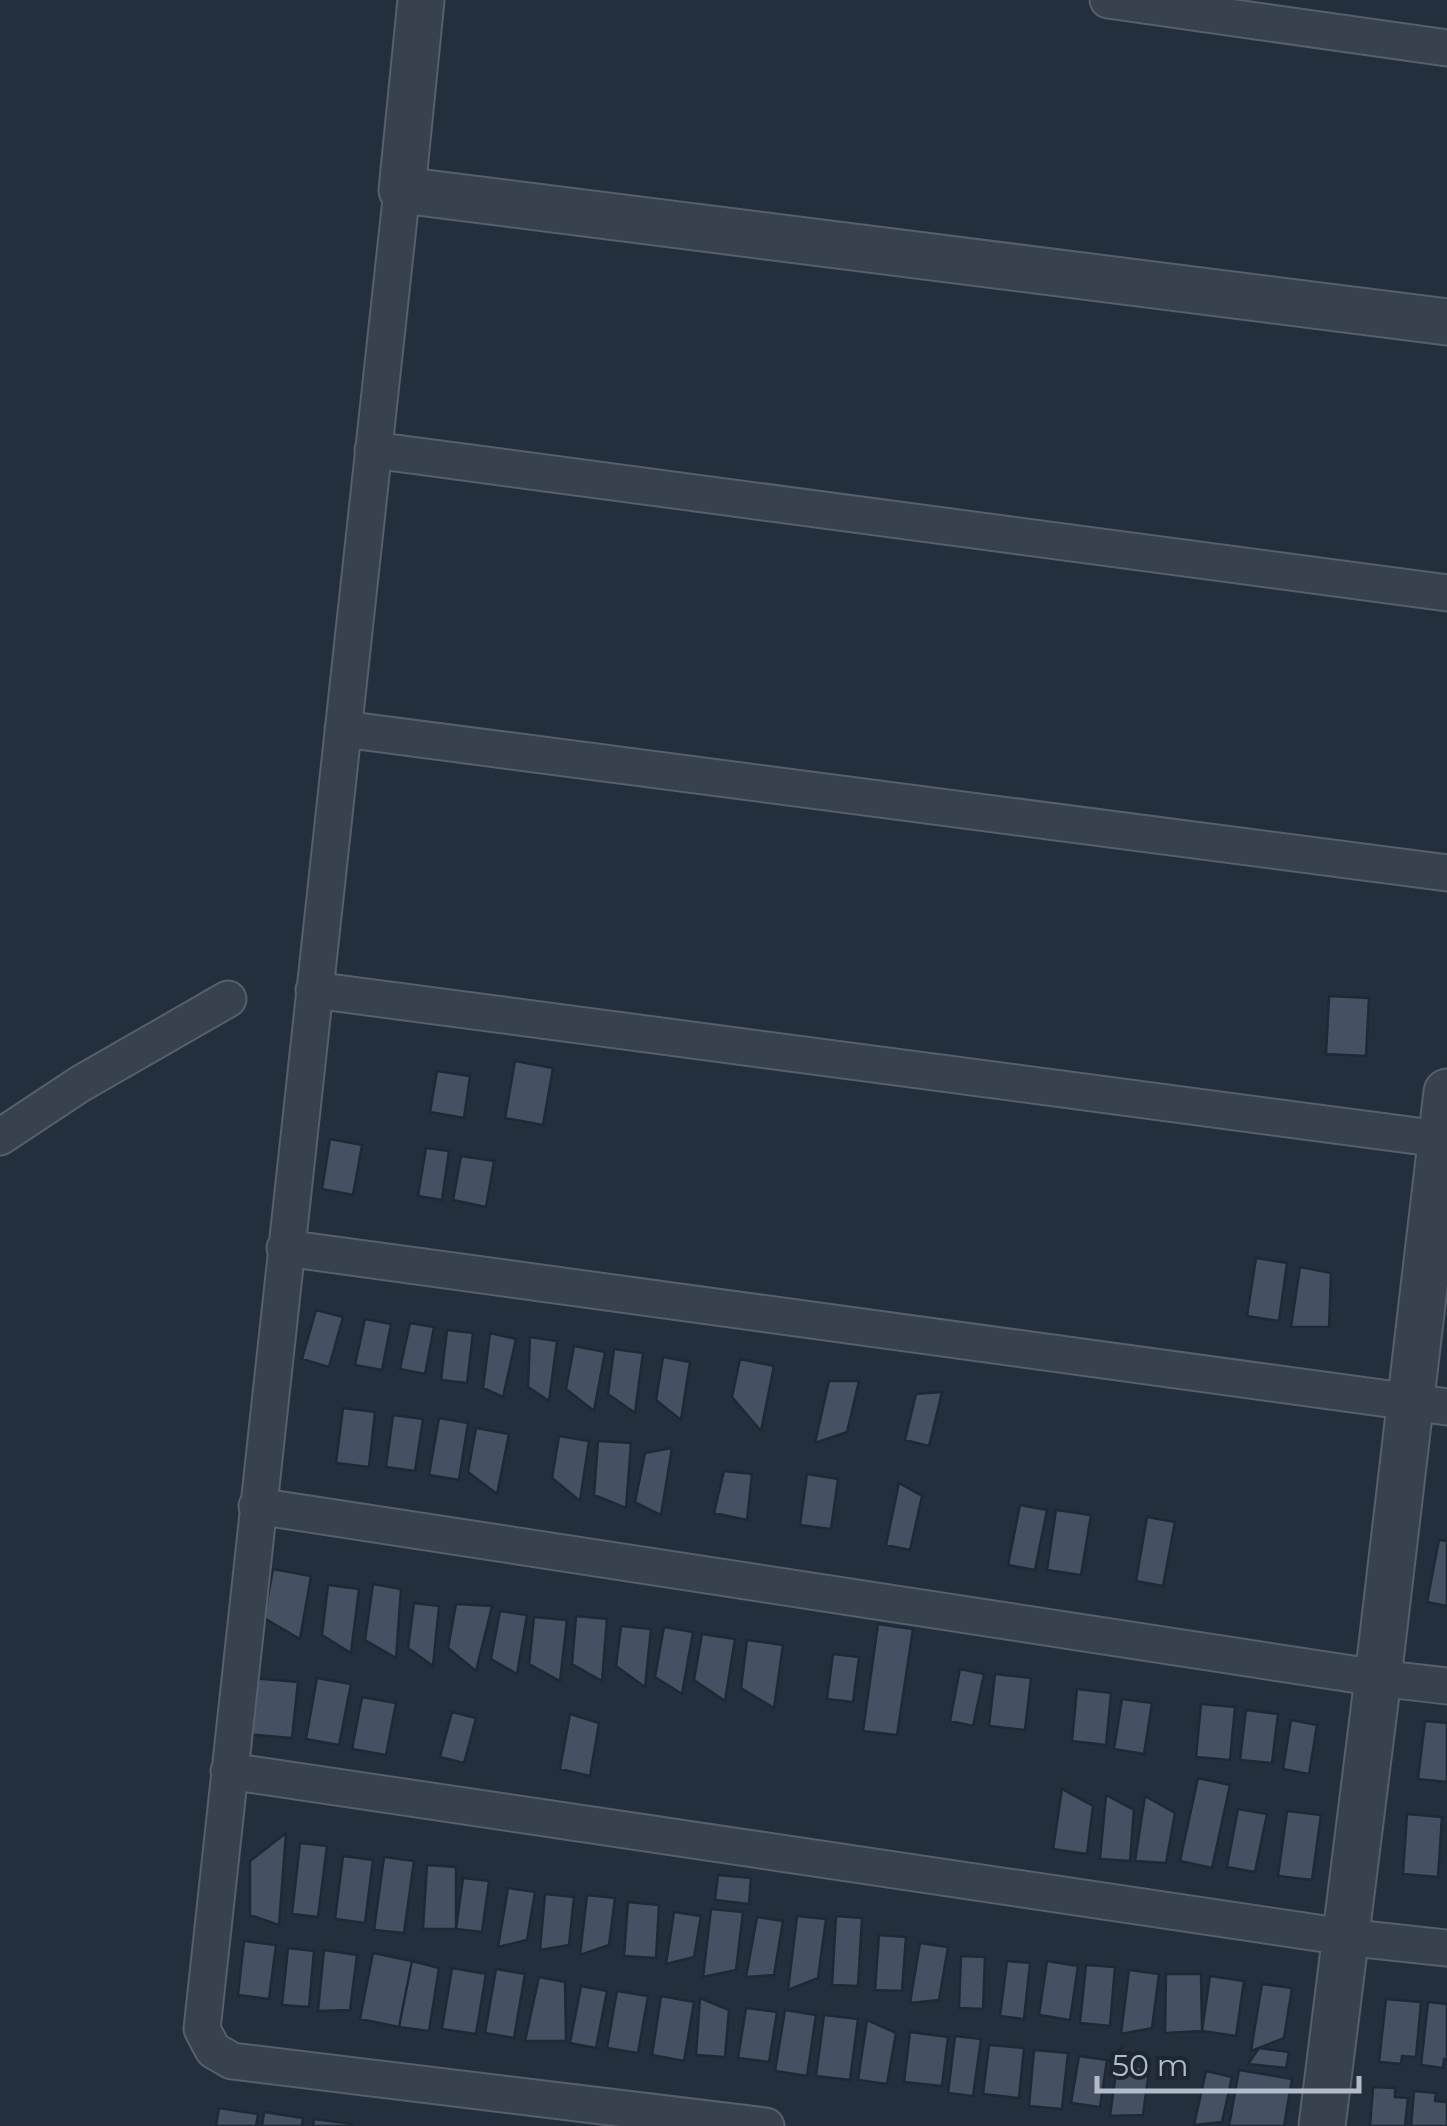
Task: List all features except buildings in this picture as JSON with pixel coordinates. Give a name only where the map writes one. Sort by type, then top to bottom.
[{"type":"street","points":[[422,0],[202,2029],[213,2050],[232,2061],[766,2126]]},
{"type":"street","points":[[1108,0],[1447,48]]},
{"type":"street","points":[[402,190],[1447,322]]},
{"type":"street","points":[[374,450],[1447,592]]},
{"type":"street","points":[[343,728],[1447,873]]},
{"type":"street","points":[[314,990],[1444,1140]]},
{"type":"street","points":[[0,1137],[80,1084],[228,998]]},
{"type":"street","points":[[1322,2126],[1378,1678],[1429,1405],[1447,1092]]},
{"type":"street","points":[[285,1248],[1429,1405]]},
{"type":"street","points":[[257,1506],[1447,1686]]},
{"type":"street","points":[[228,1771],[1447,1948]]}]
